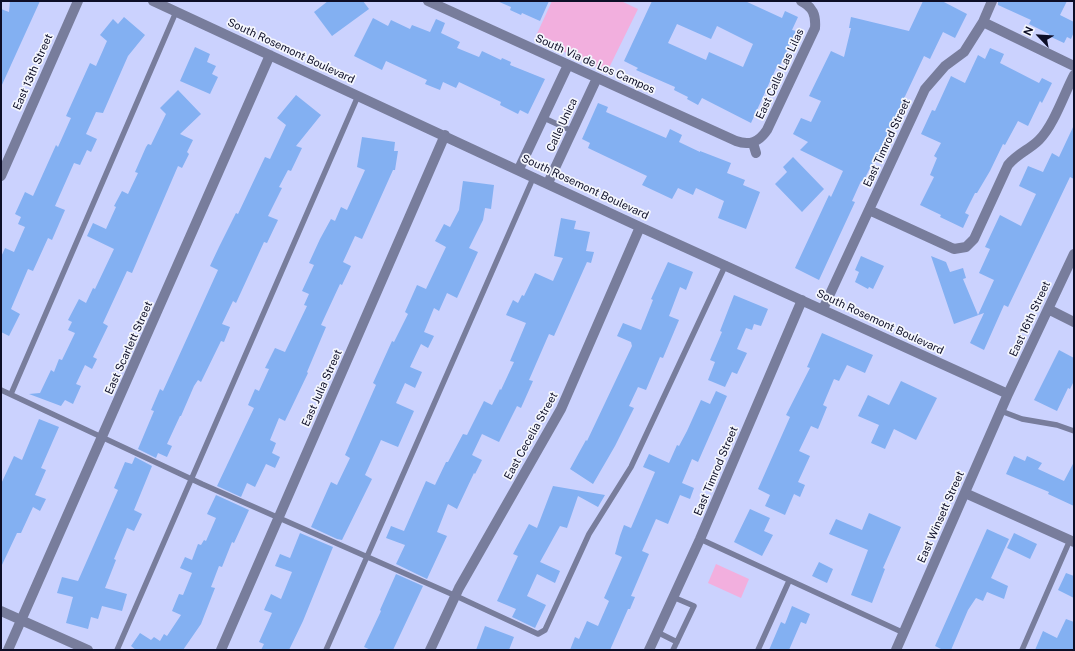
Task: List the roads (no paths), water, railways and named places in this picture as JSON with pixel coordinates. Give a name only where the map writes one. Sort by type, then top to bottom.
[{"type":"street","name":"East 13th Street","points":[[1,176],[78,1]]},
{"type":"street","name":"South Rosemont Boulevard","points":[[153,1],[534,176],[640,227],[726,264],[1008,394]]},
{"type":"street","name":"South Via de Los Campos","points":[[428,1],[736,141],[753,143]]},
{"type":"street","name":"East Calle Las Lilas","points":[[753,143],[761,138],[767,130],[815,28],[816,11],[801,1]]},
{"type":"street","name":"East Timrod Street","points":[[823,309],[925,89],[945,66],[964,52],[983,22],[992,1]]},
{"type":"street","points":[[983,22],[1074,66]]},
{"type":"street","name":"East Scarlett Street","points":[[8,650],[23,621],[270,55]]},
{"type":"street","name":"Calle Unica","points":[[520,170],[568,65]]},
{"type":"street","points":[[869,210],[954,249],[966,247],[974,239],[1008,165],[1015,156],[1038,141],[1046,132],[1074,74]]},
{"type":"street","name":"Calle Unica","points":[[548,183],[597,78]]},
{"type":"street","name":"East Julia Street","points":[[221,650],[445,135]]},
{"type":"street","points":[[753,143],[756,153]]},
{"type":"street","name":"East Cecelia Street","points":[[430,650],[456,596],[561,409],[640,227]]},
{"type":"street","name":"East 16th Street","points":[[1008,394],[1074,254]]},
{"type":"street","name":"East Timrod Street","points":[[649,650],[700,539],[802,300]]},
{"type":"street","points":[[1048,310],[1074,322]]},
{"type":"street","name":"East Winsett Street","points":[[896,650],[1008,394]]},
{"type":"street","points":[[965,493],[1072,541]]},
{"type":"street","points":[[1,611],[88,650]]},
{"type":"lane","points":[[11,394],[176,12]]},
{"type":"lane","points":[[117,650],[358,96]]},
{"type":"lane","points":[[544,118],[572,131]]},
{"type":"lane","points":[[326,650],[534,176]]},
{"type":"lane","points":[[1,390],[191,478],[538,634],[545,630],[589,534],[631,467],[726,264]]},
{"type":"lane","points":[[1001,411],[1022,419],[1057,425],[1074,431]]},
{"type":"lane","points":[[700,539],[904,633]]},
{"type":"lane","points":[[1022,650],[1072,541]]},
{"type":"lane","points":[[758,650],[789,581]]},
{"type":"lane","points":[[673,597],[694,606],[673,650]]},
{"type":"lane","points":[[657,632],[677,642]]}]
